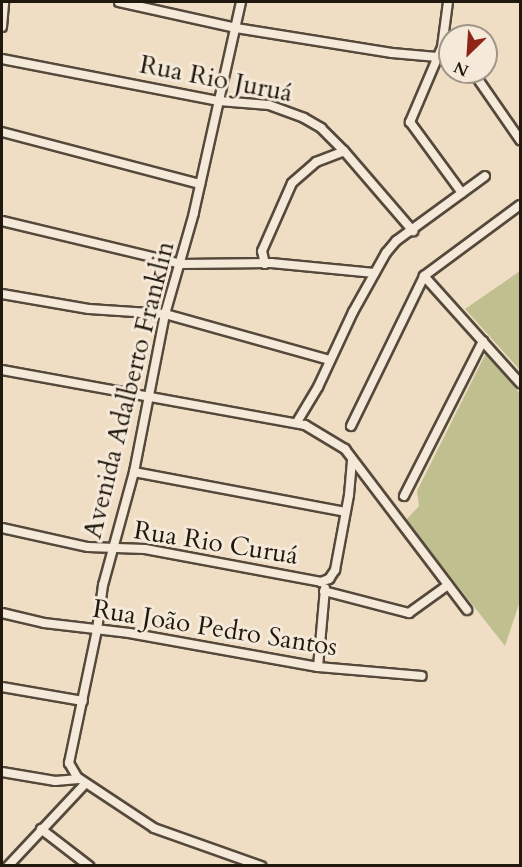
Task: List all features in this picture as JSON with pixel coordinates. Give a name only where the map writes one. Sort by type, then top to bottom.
[{"type":"street","points":[[2,27],[4,2]]},
{"type":"street","points":[[119,2],[236,28],[392,53],[437,57],[410,122],[462,193]]},
{"type":"street","name":"Avenida Adalberto Franklin","points":[[82,782],[69,763],[97,630],[103,585],[134,472],[165,314],[181,264],[241,2]]},
{"type":"street","points":[[445,24],[448,2]]},
{"type":"street","name":"Rua Rio Juruá","points":[[2,58],[219,101],[269,105],[286,111],[321,128],[344,151],[413,231]]},
{"type":"street","points":[[481,84],[520,140]]},
{"type":"street","points":[[2,132],[200,184]]},
{"type":"street","points":[[265,264],[262,251],[292,183],[316,162],[344,151]]},
{"type":"street","points":[[297,422],[390,248],[485,176]]},
{"type":"street","points":[[351,426],[424,276],[520,205]]},
{"type":"street","points":[[2,221],[181,264],[265,264],[375,273]]},
{"type":"street","points":[[424,276],[520,383]]},
{"type":"street","points":[[2,294],[98,310],[165,314],[330,360]]},
{"type":"street","points":[[404,496],[483,341]]},
{"type":"street","points":[[2,370],[247,416],[297,422],[340,445],[467,610]]},
{"type":"street","points":[[318,667],[324,591],[321,581],[335,570],[353,469],[352,459]]},
{"type":"street","points":[[134,472],[345,512]]},
{"type":"street","name":"Rua Rio Curuá","points":[[2,528],[88,547],[145,549],[321,581]]},
{"type":"street","points":[[324,591],[410,613],[448,585]]},
{"type":"street","name":"Rua João Pedro Santos","points":[[2,613],[318,667],[422,676]]},
{"type":"street","points":[[2,687],[82,701]]},
{"type":"street","points":[[2,772],[55,781],[82,782],[154,828],[261,866]]},
{"type":"street","points":[[8,866],[82,782]]},
{"type":"street","points":[[41,829],[89,866]]},
{"type":"green space","points":[[520,271],[520,370],[465,309]]},
{"type":"green space","points":[[486,353],[520,394],[520,601],[505,646],[406,520],[419,506],[417,491]]}]
